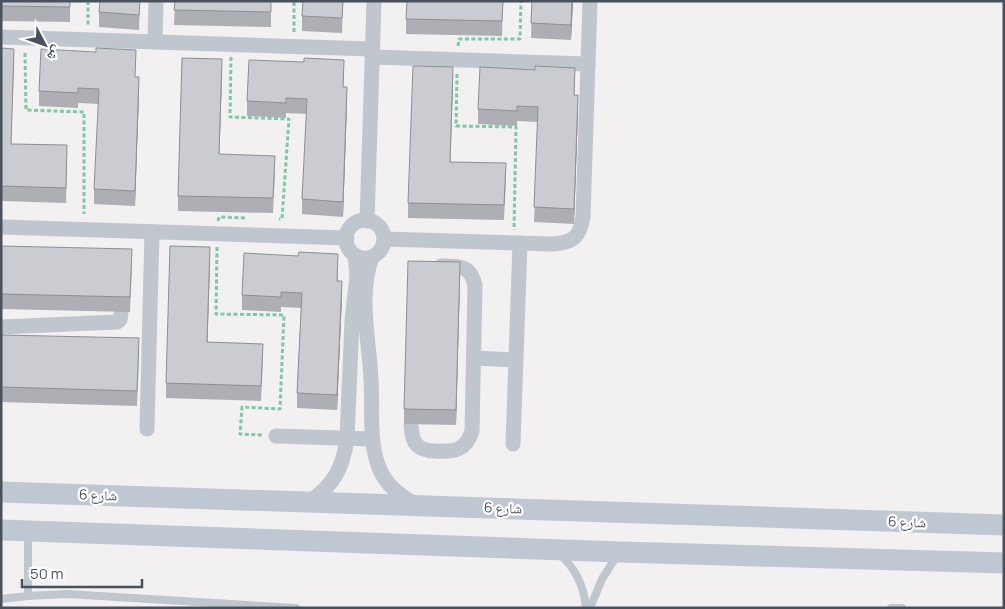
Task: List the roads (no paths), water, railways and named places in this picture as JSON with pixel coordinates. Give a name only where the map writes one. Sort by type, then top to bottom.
[{"type":"main road","name":"شارع 6","points":[[1,492],[1004,525]]},
{"type":"main road","points":[[1,530],[620,552],[1004,563]]},
{"type":"street","points":[[155,42],[156,1]]},
{"type":"street","points":[[367,220],[374,1]]},
{"type":"street","points":[[384,239],[564,244],[575,238],[581,228],[583,217],[590,1]]},
{"type":"street","points":[[1,37],[155,42],[372,53],[458,60],[588,64]]},
{"type":"street","points":[[367,220],[379,226],[384,239],[379,253],[372,257],[363,258],[355,255],[347,245],[347,238],[348,231],[353,225],[359,221],[367,220]]},
{"type":"street","points":[[1,228],[347,238]]},
{"type":"street","points":[[147,429],[152,232]]},
{"type":"street","points":[[512,444],[517,243]]},
{"type":"street","points":[[309,502],[322,493],[336,475],[345,454],[352,321],[357,276],[355,255]]},
{"type":"street","points":[[372,257],[365,287],[372,380],[372,439],[375,457],[381,473],[390,486],[402,497],[416,505]]},
{"type":"street","points":[[411,426],[415,444],[421,449],[447,452],[464,446],[470,439],[472,431],[474,277],[468,270],[460,266],[439,266]]},
{"type":"street","points":[[1,327],[117,322],[120,320],[121,313]]},
{"type":"street","points":[[474,358],[515,360]]},
{"type":"street","points":[[276,436],[372,439]]},
{"type":"lane","points":[[28,531],[28,596]]},
{"type":"lane","points":[[554,549],[574,570],[585,596],[586,608]]},
{"type":"lane","points":[[590,608],[602,579],[620,552]]},
{"type":"lane","points":[[1,599],[67,594],[296,608]]},
{"type":"lane","points":[[891,608],[902,608]]}]
